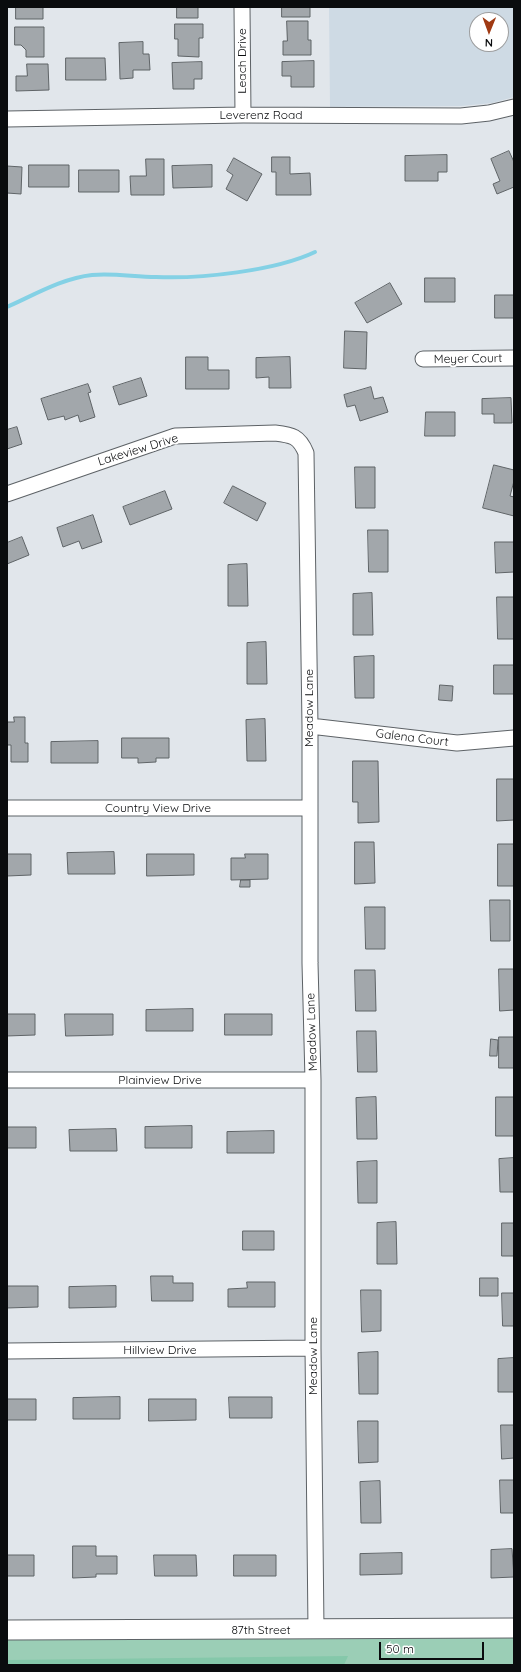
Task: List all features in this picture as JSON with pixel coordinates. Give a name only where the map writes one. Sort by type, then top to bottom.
[{"type":"street","name":"Leach Drive","points":[[242,7],[242,115]]},
{"type":"street","name":"Leverenz Road","points":[[7,119],[242,115],[461,116],[489,113],[514,107]]},
{"type":"street","name":"Meyer Court","points":[[423,359],[514,358]]},
{"type":"street","name":"Lakeview Drive","points":[[7,494],[175,436],[275,433],[286,434],[297,438]]},
{"type":"street","name":"Meadow Lane","points":[[297,438],[302,444],[306,453],[307,467],[310,726],[310,964],[313,1080],[313,1348],[316,1630]]},
{"type":"street","name":"Galena Court","points":[[310,726],[457,744],[514,738]]},
{"type":"street","name":"Country View Drive","points":[[7,808],[309,808]]},
{"type":"street","name":"Plainview Drive","points":[[7,1080],[313,1080]]},
{"type":"street","name":"Hillview Drive","points":[[7,1351],[313,1348]]},
{"type":"street","name":"87th Street","points":[[7,1630],[316,1630],[514,1628]]},
{"type":"shaded area","points":[[329,7],[514,7],[514,97],[492,103],[461,106],[330,107]]},
{"type":"green space","points":[[514,1631],[514,1665],[7,1665],[7,1637]]},
{"type":"green space","points":[[348,1656],[344,1665],[7,1665],[7,1660]]},
{"type":"building","points":[[16,7],[43,7],[43,19],[16,19]]},
{"type":"building","points":[[177,7],[198,7],[198,18],[177,18]]},
{"type":"building","points":[[282,7],[310,7],[310,17],[282,17]]},
{"type":"building","points":[[287,21],[308,21],[308,40],[311,40],[311,55],[283,55],[283,41],[287,41]]},
{"type":"building","points":[[175,24],[203,24],[203,38],[199,38],[199,57],[178,56],[178,39],[175,39]]},
{"type":"building","points":[[15,27],[44,27],[44,57],[26,57],[26,50],[21,45],[15,45]]},
{"type":"building","points":[[143,42],[143,54],[149,54],[150,70],[133,70],[133,78],[120,79],[119,43]]},
{"type":"building","points":[[66,58],[105,58],[106,80],[66,80]]},
{"type":"building","points":[[314,61],[314,87],[291,87],[291,76],[282,76],[282,62]]},
{"type":"building","points":[[202,62],[202,79],[194,79],[194,89],[173,89],[172,63]]},
{"type":"building","points":[[27,64],[48,64],[49,90],[16,91],[16,76],[27,76]]},
{"type":"building","points":[[509,151],[514,162],[514,187],[497,194],[493,184],[500,181],[491,159]]},
{"type":"building","points":[[447,155],[447,172],[438,172],[438,181],[405,181],[405,156]]},
{"type":"building","points":[[272,157],[290,157],[290,174],[310,173],[311,195],[276,195],[276,172],[272,172]]},
{"type":"building","points":[[234,158],[262,174],[247,201],[226,189],[233,175],[227,171]]},
{"type":"building","points":[[146,159],[164,159],[164,195],[131,195],[130,176],[146,176]]},
{"type":"building","points":[[29,165],[69,165],[69,187],[29,187]]},
{"type":"building","points":[[212,165],[212,187],[173,188],[172,166]]},
{"type":"building","points":[[7,166],[22,167],[21,194],[7,193]]},
{"type":"building","points":[[79,170],[119,170],[119,192],[79,192]]},
{"type":"building","points":[[425,278],[455,278],[455,302],[425,302]]},
{"type":"building","points":[[390,283],[402,304],[367,323],[355,303]]},
{"type":"building","points":[[495,295],[514,295],[514,318],[495,318]]},
{"type":"building","points":[[345,331],[367,332],[366,369],[344,368]]},
{"type":"building","points":[[186,357],[208,357],[208,370],[229,370],[229,389],[186,389]]},
{"type":"building","points":[[290,357],[291,388],[269,388],[269,377],[256,378],[256,358]]},
{"type":"building","points":[[141,378],[147,396],[119,405],[113,387]]},
{"type":"building","points":[[88,384],[91,392],[88,393],[95,417],[80,422],[78,415],[65,420],[64,416],[48,420],[41,399]]},
{"type":"building","points":[[371,387],[374,399],[383,397],[388,412],[360,421],[355,405],[347,407],[344,395]]},
{"type":"building","points":[[511,398],[512,423],[494,423],[494,414],[482,414],[482,399]]},
{"type":"building","points":[[426,412],[455,412],[455,436],[425,436]]},
{"type":"building","points":[[17,427],[22,444],[7,449],[7,430]]},
{"type":"building","points":[[494,465],[514,470],[514,481],[510,496],[514,497],[514,516],[483,508]]},
{"type":"building","points":[[355,467],[375,467],[375,508],[356,508]]},
{"type":"building","points":[[233,486],[266,503],[257,521],[224,503]]},
{"type":"building","points":[[165,491],[172,509],[130,525],[123,507]]},
{"type":"building","points":[[93,515],[102,542],[82,549],[79,541],[63,547],[57,528]]},
{"type":"building","points":[[368,530],[388,530],[388,572],[369,572]]},
{"type":"building","points":[[22,537],[29,555],[7,564],[7,543]]},
{"type":"building","points":[[495,542],[514,542],[514,572],[496,573]]},
{"type":"building","points":[[247,564],[248,606],[228,606],[228,565]]},
{"type":"building","points":[[372,593],[373,635],[353,635],[353,594]]},
{"type":"building","points":[[497,597],[514,597],[514,639],[498,639]]},
{"type":"building","points":[[266,642],[267,684],[247,684],[247,643]]},
{"type":"building","points":[[374,656],[374,698],[355,698],[354,657]]},
{"type":"building","points":[[494,665],[514,665],[514,694],[494,694]]},
{"type":"building","points":[[440,685],[453,686],[452,701],[439,700]]},
{"type":"building","points":[[14,717],[25,717],[25,743],[28,743],[28,762],[11,762],[11,745],[7,745],[7,722],[14,722]]},
{"type":"building","points":[[265,719],[266,761],[247,761],[246,720]]},
{"type":"building","points":[[122,738],[169,738],[169,758],[156,758],[156,762],[138,763],[138,758],[122,758]]},
{"type":"building","points":[[98,741],[98,763],[51,763],[51,742]]},
{"type":"building","points":[[353,761],[378,761],[379,822],[358,823],[358,802],[353,802]]},
{"type":"building","points":[[497,779],[514,779],[514,820],[497,821]]},
{"type":"building","points":[[355,842],[374,842],[375,883],[355,884]]},
{"type":"building","points":[[498,844],[514,844],[514,886],[498,886]]},
{"type":"building","points":[[114,852],[115,874],[68,874],[67,853]]},
{"type":"building","points":[[7,854],[31,854],[31,875],[7,876]]},
{"type":"building","points":[[147,854],[194,854],[194,875],[147,876]]},
{"type":"building","points":[[245,854],[268,854],[268,879],[231,880],[231,858],[245,858]]},
{"type":"building","points":[[241,880],[250,880],[250,887],[240,887]]},
{"type":"building","points":[[490,900],[510,900],[510,941],[491,941]]},
{"type":"building","points":[[365,907],[385,907],[385,949],[366,949]]},
{"type":"building","points":[[499,969],[514,969],[514,1010],[500,1011]]},
{"type":"building","points":[[355,970],[375,970],[376,1011],[356,1011]]},
{"type":"building","points":[[193,1009],[193,1031],[146,1031],[146,1010]]},
{"type":"building","points":[[7,1014],[35,1014],[35,1035],[7,1036]]},
{"type":"building","points":[[65,1014],[113,1014],[113,1035],[66,1036]]},
{"type":"building","points":[[225,1014],[272,1014],[272,1035],[225,1035]]},
{"type":"building","points":[[357,1031],[376,1031],[377,1072],[358,1072]]},
{"type":"building","points":[[499,1037],[514,1037],[514,1068],[499,1068]]},
{"type":"building","points":[[491,1039],[498,1040],[497,1056],[490,1056]]},
{"type":"building","points":[[376,1097],[377,1139],[357,1139],[356,1098]]},
{"type":"building","points":[[496,1097],[514,1097],[514,1136],[496,1136]]},
{"type":"building","points":[[192,1126],[192,1148],[145,1148],[145,1127]]},
{"type":"building","points":[[7,1127],[36,1127],[36,1148],[7,1148]]},
{"type":"building","points":[[116,1129],[117,1151],[70,1151],[69,1130]]},
{"type":"building","points":[[274,1131],[274,1153],[227,1153],[227,1132]]},
{"type":"building","points":[[514,1158],[514,1192],[500,1192],[499,1159]]},
{"type":"building","points":[[377,1161],[377,1203],[358,1203],[357,1162]]},
{"type":"building","points":[[396,1222],[397,1264],[377,1264],[377,1223]]},
{"type":"building","points":[[502,1223],[514,1223],[514,1256],[502,1256]]},
{"type":"building","points":[[243,1231],[274,1231],[274,1250],[243,1250]]},
{"type":"building","points":[[151,1276],[173,1276],[173,1283],[193,1283],[193,1301],[152,1301]]},
{"type":"building","points":[[480,1278],[498,1278],[498,1296],[480,1296]]},
{"type":"building","points":[[247,1282],[275,1282],[275,1307],[228,1307],[228,1289],[247,1288]]},
{"type":"building","points":[[7,1286],[38,1286],[38,1307],[7,1308]]},
{"type":"building","points":[[116,1286],[116,1307],[69,1308],[69,1287]]},
{"type":"building","points":[[361,1290],[381,1290],[381,1331],[362,1332]]},
{"type":"building","points":[[502,1293],[514,1293],[514,1326],[503,1326]]},
{"type":"building","points":[[378,1352],[378,1394],[359,1394],[358,1353]]},
{"type":"building","points":[[514,1358],[514,1392],[498,1392],[498,1359]]},
{"type":"building","points":[[120,1397],[120,1419],[73,1419],[73,1398]]},
{"type":"building","points":[[229,1397],[272,1397],[272,1418],[230,1418]]},
{"type":"building","points":[[7,1399],[36,1399],[36,1420],[7,1420]]},
{"type":"building","points":[[149,1399],[196,1399],[196,1420],[149,1421]]},
{"type":"building","points":[[358,1421],[378,1421],[378,1462],[359,1463]]},
{"type":"building","points":[[501,1425],[514,1425],[514,1458],[502,1459]]},
{"type":"building","points":[[500,1480],[514,1480],[514,1513],[501,1513]]},
{"type":"building","points":[[380,1481],[381,1523],[361,1523],[360,1482]]},
{"type":"building","points":[[73,1546],[96,1546],[96,1556],[117,1556],[117,1574],[96,1574],[96,1577],[73,1578]]},
{"type":"building","points":[[512,1549],[514,1577],[491,1578],[491,1550]]},
{"type":"building","points":[[402,1553],[402,1574],[360,1575],[360,1554]]},
{"type":"building","points":[[7,1555],[34,1555],[34,1576],[7,1576]]},
{"type":"building","points":[[154,1555],[196,1555],[197,1576],[155,1576]]},
{"type":"building","points":[[234,1555],[276,1555],[276,1576],[234,1576]]},
{"type":"waterway","points":[[7,307],[59,283],[92,275],[148,277],[194,277],[215,275],[259,269],[298,259],[315,252]]}]
